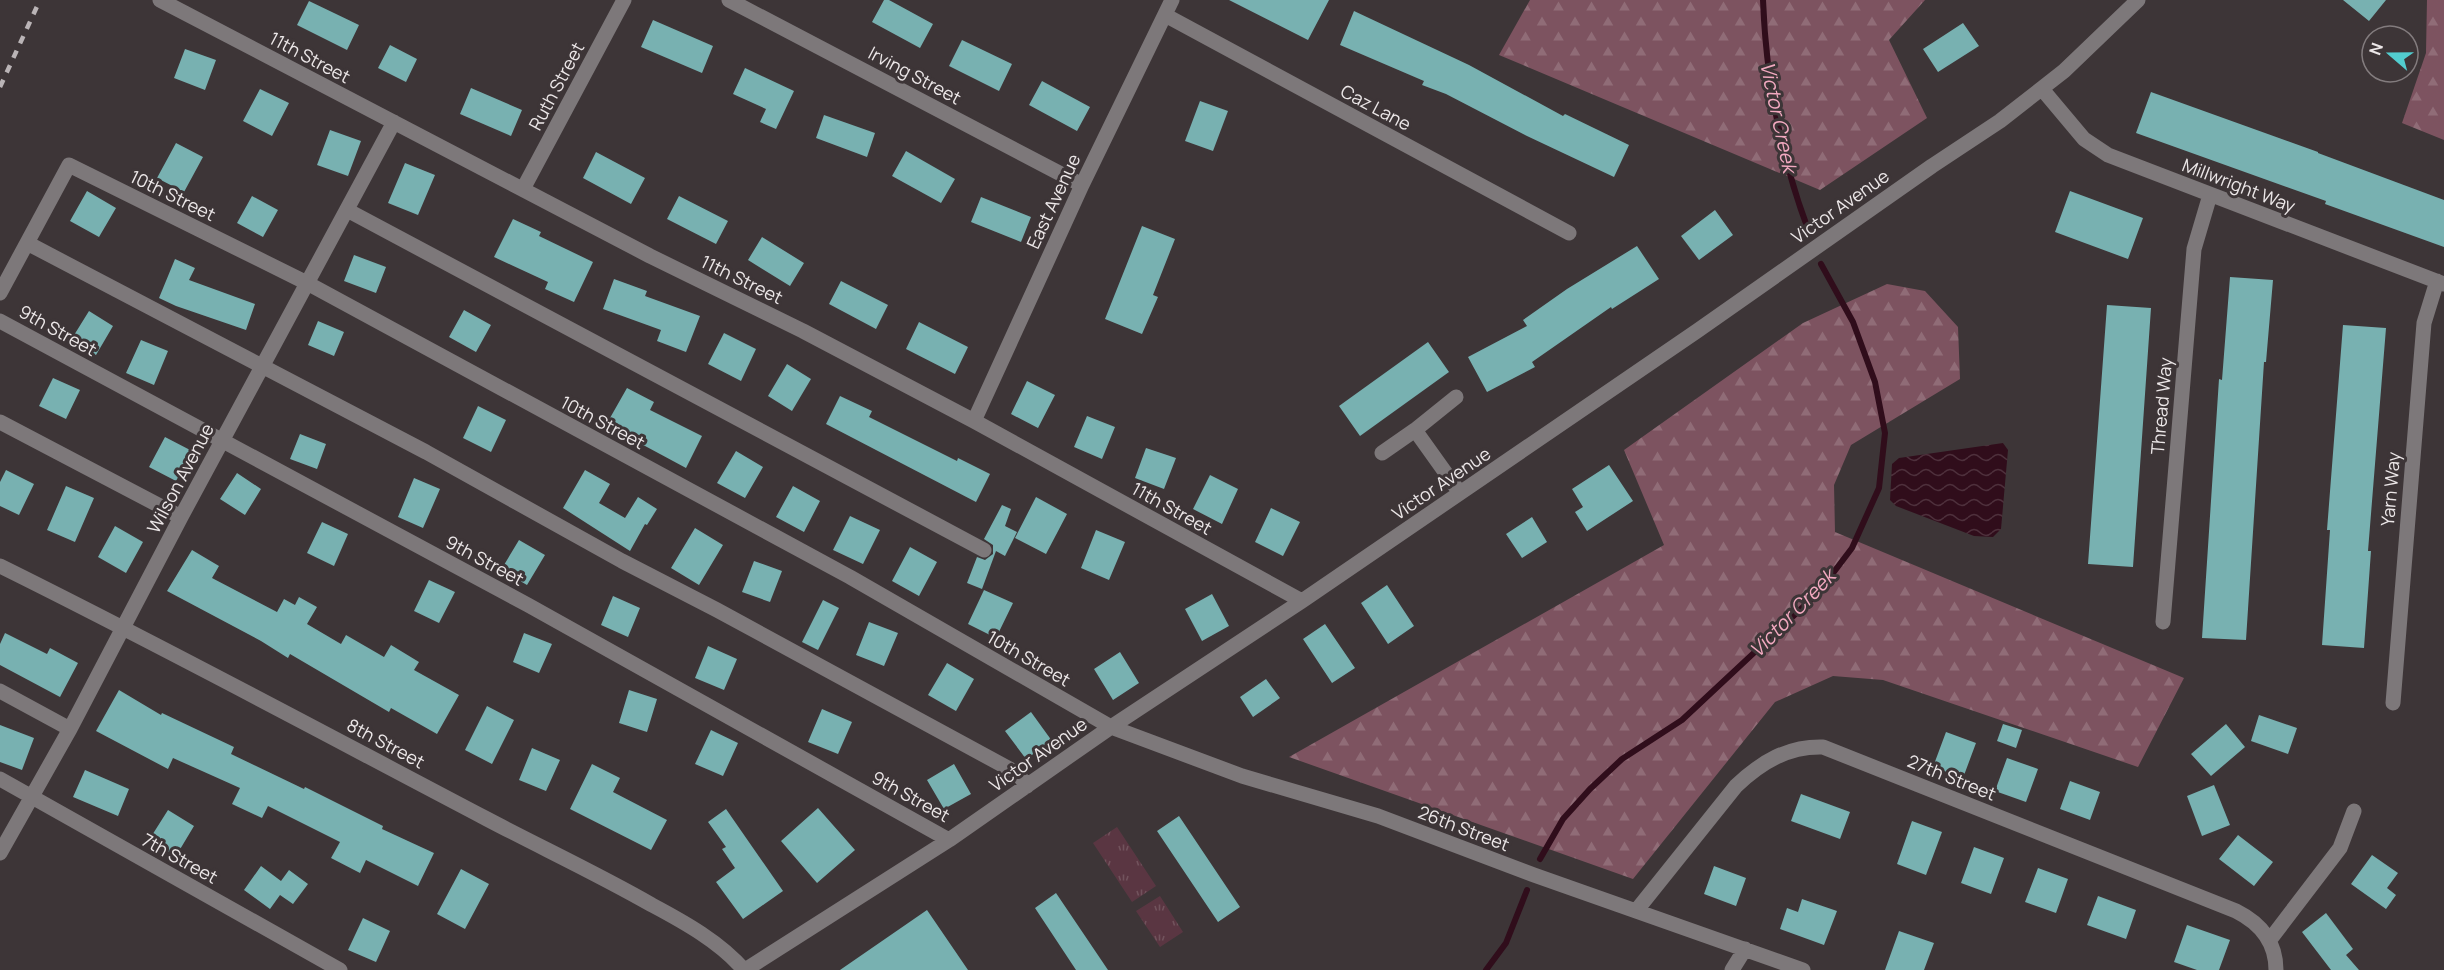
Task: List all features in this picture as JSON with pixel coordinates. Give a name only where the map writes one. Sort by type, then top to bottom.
[{"type":"street","name":"11th Street","points":[[160,0],[974,421],[1302,601]]},
{"type":"street","name":"Ruth Street","points":[[523,189],[624,0]]},
{"type":"street","name":"Irving Street","points":[[729,0],[1082,185]]},
{"type":"street","name":"East Avenue","points":[[974,421],[1082,185],[1172,0]]},
{"type":"street","name":"Victor Avenue","points":[[744,970],[949,840],[1111,727],[1302,601],[1697,331],[2000,121],[2068,68],[2138,0]]},
{"type":"street","name":"Caz Lane","points":[[1165,15],[1569,233]]},
{"type":"street","name":"Millwright Way","points":[[2042,89],[2084,139],[2108,155],[2440,283]]},
{"type":"street","name":"Wilson Avenue","points":[[0,853],[70,729],[181,517],[394,122]]},
{"type":"street","name":"10th Street","points":[[27,243],[69,165],[308,283],[850,577],[1111,727]]},
{"type":"street","name":"Thread Way","points":[[2163,622],[2194,249],[2210,195]]},
{"type":"street","points":[[347,210],[984,550]]},
{"type":"street","points":[[0,293],[27,243],[426,452],[622,561],[832,672],[1017,773],[1027,786]]},
{"type":"street","name":"Yarn Way","points":[[2393,703],[2424,323],[2440,283]]},
{"type":"street","name":"9th Street","points":[[0,321],[528,605],[949,840]]},
{"type":"street","points":[[1382,453],[1456,397]]},
{"type":"street","points":[[0,422],[181,517]]},
{"type":"street","points":[[1415,430],[1460,493]]},
{"type":"street","name":"8th Street","points":[[0,566],[123,627],[617,885],[680,920],[733,957],[744,970]]},
{"type":"street","points":[[0,691],[70,729]]},
{"type":"street","name":"26th Street","points":[[1111,727],[1242,776],[1378,816],[1745,949],[1782,966],[1803,970]]},
{"type":"street","name":"27th Street","points":[[1636,911],[1736,786],[1752,770],[1782,754],[1823,747],[2236,911],[2252,919],[2263,931],[2269,941],[2276,962],[2276,970]]},
{"type":"street","name":"7th Street","points":[[0,779],[340,970]]},
{"type":"street","points":[[2269,941],[2340,848],[2354,812]]},
{"type":"street","points":[[1732,970],[1745,949]]},
{"type":"green space","points":[[1530,0],[1925,0],[1889,40],[1927,118],[1820,190],[1499,55]]},
{"type":"green space","points":[[2427,0],[2444,0],[2444,140],[2402,123],[2415,84],[2420,84],[2420,70],[2426,53]]},
{"type":"green space","points":[[1887,284],[1925,291],[1958,327],[1960,379],[1851,445],[1834,485],[1835,532],[2184,678],[2138,767],[1883,680],[1833,676],[1775,702],[1633,879],[1289,757],[1664,545],[1624,450],[1803,323]]},
{"type":"green space","points":[[1117,827],[1156,886],[1132,902],[1093,843]]},
{"type":"green space","points":[[1160,896],[1183,932],[1160,947],[1136,911]]},
{"type":"water","points":[[2003,443],[2008,450],[2001,529],[1993,537],[1974,536],[1896,506],[1890,500],[1892,464],[1899,458]]},
{"type":"building","points":[[884,0],[889,0],[933,24],[920,48],[872,22]]},
{"type":"building","points":[[1229,0],[1329,0],[1308,40]]},
{"type":"building","points":[[2343,0],[2386,0],[2369,21]]},
{"type":"building","points":[[309,1],[359,25],[347,50],[297,25]]},
{"type":"building","points":[[1354,11],[1469,65],[1563,116],[1565,114],[1629,145],[1614,177],[1446,94],[1422,85],[1424,81],[1340,45]]},
{"type":"building","points":[[653,20],[713,46],[702,73],[641,47]]},
{"type":"building","points":[[1963,23],[1979,46],[1938,72],[1923,49]]},
{"type":"building","points":[[962,40],[1012,64],[999,91],[949,66]]},
{"type":"building","points":[[390,45],[417,59],[406,82],[378,68]]},
{"type":"building","points":[[185,49],[216,60],[205,90],[174,78]]},
{"type":"building","points":[[745,68],[794,91],[776,129],[760,122],[766,109],[733,94]]},
{"type":"building","points":[[1042,81],[1090,107],[1077,131],[1029,105]]},
{"type":"building","points":[[471,88],[522,110],[511,136],[460,114]]},
{"type":"building","points":[[260,89],[289,103],[272,136],[243,121]]},
{"type":"building","points":[[2151,92],[2444,200],[2444,247],[2325,204],[2326,201],[2136,133]]},
{"type":"building","points":[[1200,101],[1228,111],[1213,151],[1185,141]]},
{"type":"building","points":[[824,115],[875,133],[867,157],[816,138]]},
{"type":"building","points":[[330,130],[361,141],[348,176],[317,165]]},
{"type":"building","points":[[176,143],[203,157],[184,192],[157,178]]},
{"type":"building","points":[[906,151],[955,179],[941,203],[892,176]]},
{"type":"building","points":[[596,152],[645,178],[631,204],[583,178]]},
{"type":"building","points":[[405,163],[435,175],[418,215],[388,203]]},
{"type":"building","points":[[87,191],[116,208],[99,237],[70,221]]},
{"type":"building","points":[[2070,191],[2143,218],[2128,259],[2055,232]]},
{"type":"building","points":[[252,196],[278,210],[263,237],[237,223]]},
{"type":"building","points":[[679,196],[728,221],[716,244],[667,219]]},
{"type":"building","points":[[981,197],[1031,217],[1021,242],[971,222]]},
{"type":"building","points":[[1715,210],[1733,235],[1699,260],[1681,236]]},
{"type":"building","points":[[513,219],[541,232],[539,236],[593,262],[574,302],[545,289],[548,282],[494,257]]},
{"type":"building","points":[[1142,226],[1175,239],[1153,295],[1158,297],[1142,334],[1105,319]]},
{"type":"building","points":[[762,237],[804,263],[790,286],[748,260]]},
{"type":"building","points":[[1637,246],[1659,279],[1612,309],[1611,307],[1532,362],[1535,367],[1487,392],[1468,357],[1527,326],[1523,320],[1567,289]]},
{"type":"building","points":[[354,255],[386,267],[376,293],[344,281]]},
{"type":"building","points":[[175,259],[195,268],[189,280],[255,304],[246,330],[159,298]]},
{"type":"building","points":[[2230,277],[2273,280],[2266,362],[2264,362],[2246,640],[2202,638],[2219,379],[2222,380]]},
{"type":"building","points":[[614,279],[647,291],[645,296],[700,316],[686,352],[657,341],[661,330],[603,309]]},
{"type":"building","points":[[841,281],[888,305],[876,329],[829,304]]},
{"type":"building","points":[[2107,305],[2151,308],[2133,567],[2088,564]]},
{"type":"building","points":[[464,310],[491,325],[476,352],[449,337]]},
{"type":"building","points":[[89,311],[113,326],[96,355],[71,340]]},
{"type":"building","points":[[318,321],[344,332],[334,356],[308,345]]},
{"type":"building","points":[[919,322],[968,347],[955,374],[906,349]]},
{"type":"building","points":[[2343,325],[2386,328],[2368,551],[2371,551],[2364,648],[2322,645],[2330,530],[2327,530]]},
{"type":"building","points":[[724,333],[756,349],[741,381],[708,364]]},
{"type":"building","points":[[141,340],[168,351],[154,385],[126,373]]},
{"type":"building","points":[[1428,342],[1449,372],[1360,436],[1339,406]]},
{"type":"building","points":[[787,364],[811,379],[792,411],[768,396]]},
{"type":"building","points":[[53,378],[80,390],[66,419],[39,406]]},
{"type":"building","points":[[1027,381],[1055,395],[1038,428],[1011,414]]},
{"type":"building","points":[[627,388],[654,402],[650,410],[702,436],[686,468],[606,425]]},
{"type":"building","points":[[840,396],[872,411],[869,417],[957,461],[958,458],[990,474],[976,502],[826,424]]},
{"type":"building","points":[[478,406],[506,420],[491,452],[463,438]]},
{"type":"building","points":[[1087,416],[1115,427],[1102,459],[1074,447]]},
{"type":"building","points":[[300,434],[326,444],[317,469],[290,459]]},
{"type":"building","points":[[165,437],[192,451],[176,481],[149,467]]},
{"type":"building","points":[[1146,448],[1176,458],[1164,489],[1135,478]]},
{"type":"building","points":[[736,451],[763,467],[745,498],[717,483]]},
{"type":"building","points":[[1609,465],[1633,501],[1587,531],[1575,512],[1583,507],[1572,489]]},
{"type":"building","points":[[6,470],[34,484],[19,515],[0,506],[0,482]]},
{"type":"building","points":[[585,470],[610,484],[599,503],[625,518],[638,497],[657,509],[647,525],[645,524],[630,551],[563,508]]},
{"type":"building","points":[[237,473],[261,489],[245,515],[220,499]]},
{"type":"building","points":[[1210,475],[1238,489],[1222,524],[1193,509]]},
{"type":"building","points":[[414,478],[440,489],[423,528],[398,517]]},
{"type":"building","points":[[66,486],[94,498],[75,542],[47,530]]},
{"type":"building","points":[[793,486],[820,501],[804,532],[776,517]]},
{"type":"building","points":[[1036,497],[1067,514],[1046,554],[1015,538]]},
{"type":"building","points":[[1002,505],[1011,509],[1005,526],[1017,532],[1005,556],[996,551],[982,589],[967,583],[977,557],[985,560],[993,554],[993,545],[984,539]]},
{"type":"building","points":[[1271,508],[1300,522],[1283,556],[1255,542]]},
{"type":"building","points":[[850,516],[880,530],[863,564],[833,550]]},
{"type":"building","points":[[1532,517],[1547,542],[1522,558],[1506,534]]},
{"type":"building","points":[[322,522],[348,534],[334,566],[307,553]]},
{"type":"building","points":[[115,526],[143,542],[126,573],[98,557]]},
{"type":"building","points":[[695,528],[723,545],[699,585],[671,568]]},
{"type":"building","points":[[1096,530],[1125,542],[1109,580],[1081,568]]},
{"type":"building","points":[[519,540],[545,555],[527,585],[501,570]]},
{"type":"building","points":[[910,547],[937,562],[919,596],[892,581]]},
{"type":"building","points":[[192,550],[219,566],[212,578],[277,612],[284,599],[295,605],[299,597],[317,607],[307,624],[341,644],[346,635],[384,657],[391,645],[419,662],[414,670],[459,695],[437,734],[391,708],[389,712],[290,654],[288,658],[167,591]]},
{"type":"building","points":[[754,561],[782,571],[770,602],[742,592]]},
{"type":"building","points":[[429,580],[455,592],[439,623],[414,611]]},
{"type":"building","points":[[1387,585],[1414,626],[1388,644],[1361,603]]},
{"type":"building","points":[[984,590],[1013,603],[996,638],[968,624]]},
{"type":"building","points":[[1212,594],[1229,626],[1202,641],[1185,609]]},
{"type":"building","points":[[613,596],[640,608],[628,637],[601,625]]},
{"type":"building","points":[[823,600],[839,608],[818,650],[802,642]]},
{"type":"building","points":[[869,622],[898,633],[884,666],[856,655]]},
{"type":"building","points":[[1325,624],[1355,668],[1332,683],[1303,639]]},
{"type":"building","points":[[5,633],[47,654],[50,648],[78,663],[60,697],[0,665],[0,644]]},
{"type":"building","points":[[524,633],[552,644],[539,673],[513,662]]},
{"type":"building","points":[[708,646],[737,659],[724,690],[695,678]]},
{"type":"building","points":[[1120,652],[1139,683],[1113,700],[1094,669]]},
{"type":"building","points":[[947,663],[974,679],[956,711],[928,695]]},
{"type":"building","points":[[1266,679],[1280,698],[1253,717],[1240,697]]},
{"type":"building","points":[[119,690],[161,715],[162,713],[234,747],[231,754],[304,789],[305,787],[383,826],[382,829],[434,853],[418,886],[366,860],[360,873],[331,858],[340,842],[268,806],[262,818],[232,804],[240,788],[173,758],[168,769],[96,731]]},
{"type":"building","points":[[629,690],[657,699],[647,732],[619,723]]},
{"type":"building","points":[[487,706],[514,720],[492,764],[465,750]]},
{"type":"building","points":[[822,709],[852,722],[838,754],[808,742]]},
{"type":"building","points":[[1031,712],[1052,741],[1026,759],[1005,731]]},
{"type":"building","points":[[2259,715],[2297,728],[2288,754],[2251,741]]},
{"type":"building","points":[[2003,724],[2022,730],[2016,748],[1997,741]]},
{"type":"building","points":[[2226,724],[2245,747],[2211,776],[2191,754]]},
{"type":"building","points":[[0,725],[34,738],[22,770],[0,762]]},
{"type":"building","points":[[711,730],[738,743],[723,776],[695,764]]},
{"type":"building","points":[[1946,732],[1976,743],[1963,778],[1933,767]]},
{"type":"building","points":[[532,748],[560,760],[546,791],[519,780]]},
{"type":"building","points":[[2007,758],[2038,769],[2026,802],[1995,791]]},
{"type":"building","points":[[592,764],[620,778],[613,792],[667,820],[651,850],[570,809]]},
{"type":"building","points":[[954,764],[971,794],[944,809],[927,780]]},
{"type":"building","points":[[85,770],[129,789],[118,816],[73,797]]},
{"type":"building","points":[[2070,781],[2100,792],[2090,820],[2060,809]]},
{"type":"building","points":[[2214,785],[2230,825],[2202,836],[2187,796]]},
{"type":"building","points":[[1801,794],[1850,812],[1840,839],[1791,821]]},
{"type":"building","points":[[818,808],[855,850],[817,883],[781,841]]},
{"type":"building","points":[[726,809],[783,891],[743,919],[716,882],[735,868],[722,849],[726,847],[708,822]]},
{"type":"building","points":[[168,810],[194,826],[176,856],[149,840]]},
{"type":"building","points":[[1179,816],[1240,907],[1218,922],[1157,831]]},
{"type":"building","points":[[1912,821],[1942,832],[1926,875],[1897,864]]},
{"type":"building","points":[[2238,835],[2273,862],[2254,886],[2219,859]]},
{"type":"building","points":[[1974,847],[2004,858],[1991,894],[1961,883]]},
{"type":"building","points":[[2372,855],[2398,873],[2387,888],[2396,895],[2386,909],[2351,884]]},
{"type":"building","points":[[261,866],[281,881],[289,870],[308,884],[293,904],[280,895],[270,909],[244,890]]},
{"type":"building","points":[[1714,866],[1746,878],[1736,906],[1704,894]]},
{"type":"building","points":[[2038,868],[2068,879],[2056,913],[2025,902]]},
{"type":"building","points":[[461,869],[489,884],[465,929],[437,914]]},
{"type":"building","points":[[1056,893],[1108,970],[1076,970],[1035,908]]},
{"type":"building","points":[[2098,896],[2136,910],[2126,939],[2087,925]]},
{"type":"building","points":[[1802,899],[1837,911],[1824,945],[1780,929],[1787,908],[1798,912]]},
{"type":"building","points":[[927,910],[968,970],[840,970]]},
{"type":"building","points":[[2326,913],[2353,949],[2346,955],[2359,970],[2331,970],[2302,932]]},
{"type":"building","points":[[363,918],[390,931],[376,962],[348,950]]},
{"type":"building","points":[[2187,925],[2230,940],[2219,970],[2197,970],[2174,962]]},
{"type":"building","points":[[1899,931],[1934,943],[1924,970],[1885,970]]},
{"type":"waterway","name":"Victor Creek","points":[[1763,0],[1771,89],[1790,176],[1809,232]]},
{"type":"waterway","name":"Victor Creek","points":[[1540,859],[1563,819],[1590,789],[1622,759],[1682,720],[1818,593],[1852,548],[1879,488],[1885,433],[1875,382],[1853,322],[1821,264]]},
{"type":"waterway","name":"Victor Creek","points":[[1486,970],[1506,943],[1527,890]]},
{"type":"railway","points":[[0,87],[40,0]]}]
